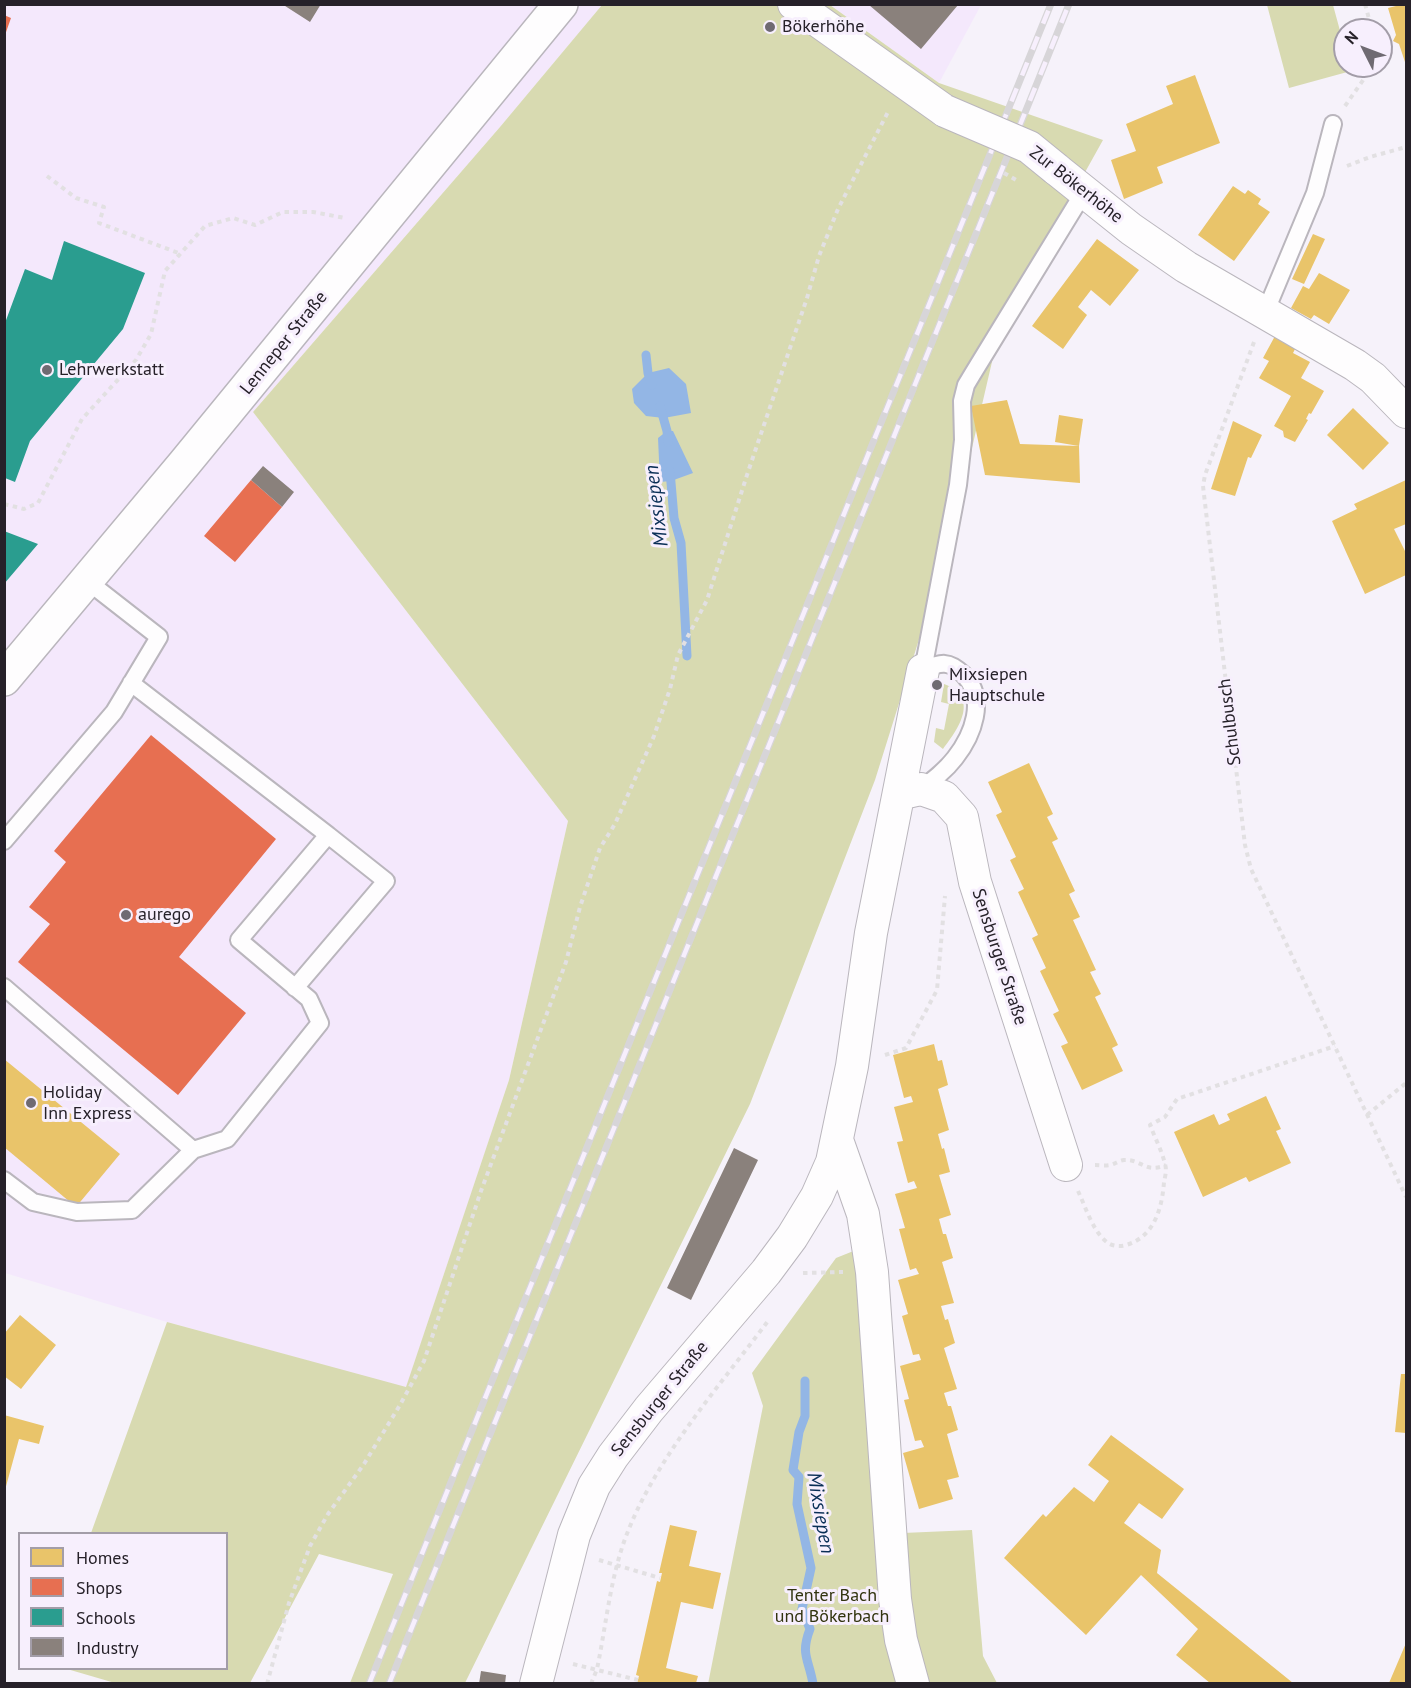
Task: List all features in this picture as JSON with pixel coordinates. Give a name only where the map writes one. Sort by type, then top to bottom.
[{"type":"main road","name":"Lenneper Straße","points":[[4,679],[199,446],[561,4]]},
{"type":"street","name":"Zur Bökerhöhe","points":[[794,4],[945,111],[1029,147],[1131,229],[1186,267],[1355,365],[1373,378],[1407,412]]},
{"type":"street","name":"Sensburger Straße","points":[[539,1671],[570,1552],[582,1512],[594,1486],[613,1456],[655,1402],[766,1272],[801,1226],[824,1183],[837,1140],[852,1066],[871,933],[910,792],[923,670]]},
{"type":"street","name":"Sensburger Straße","points":[[910,792],[944,797],[962,817],[975,882],[1066,1165]]},
{"type":"street","points":[[837,1140],[863,1214],[872,1272],[895,1599],[901,1640],[913,1683]]},
{"type":"lane","points":[[1265,313],[1315,193],[1333,124]]},
{"type":"lane","points":[[923,670],[958,485],[963,440],[963,393],[1084,192]]},
{"type":"lane","points":[[4,841],[114,712],[159,637],[86,580]]},
{"type":"lane","points":[[910,792],[944,771],[956,758],[972,729],[977,710],[976,693],[968,680],[951,665],[939,663],[923,670]]},
{"type":"lane","points":[[131,683],[386,881],[295,987]]},
{"type":"lane","points":[[4,1180],[33,1202],[77,1212],[132,1210],[193,1150],[227,1139],[320,1023],[309,999],[239,940],[328,835]]},
{"type":"lane","points":[[4,987],[193,1150]]},
{"type":"path","points":[[1333,124],[1365,78]]},
{"type":"path","points":[[267,1683],[290,1603],[310,1546],[328,1514],[364,1464],[424,1361],[481,1191],[566,962],[579,907],[600,848],[615,824],[654,736],[670,689],[678,655],[707,600],[819,256],[838,209],[893,102]]},
{"type":"path","points":[[1315,193],[1333,171],[1370,157],[1407,147]]},
{"type":"path","points":[[46,176],[76,198],[104,207],[99,223],[181,254]]},
{"type":"path","points":[[4,504],[24,509],[38,503],[82,419],[136,360],[151,334],[165,271],[205,226],[233,218],[255,225],[283,212],[313,212]]},
{"type":"path","name":"Schulbusch","points":[[1265,313],[1205,475],[1203,486],[1245,845],[1251,869],[1407,1197]]},
{"type":"path","points":[[852,1066],[906,1047],[937,990],[946,895],[975,882]]},
{"type":"path","points":[[1166,1165],[1151,1169],[1122,1160],[1110,1165],[1066,1165],[1099,1234],[1110,1244],[1121,1246],[1133,1243],[1144,1236],[1160,1210],[1166,1165],[1150,1125],[1166,1117],[1177,1099],[1335,1046]]},
{"type":"path","points":[[1367,1115],[1407,1083]]},
{"type":"path","points":[[796,1281],[807,1266]]},
{"type":"path","points":[[802,1273],[872,1272]]},
{"type":"path","points":[[591,1683],[597,1669],[617,1566],[625,1539],[637,1513],[657,1474],[773,1314]]},
{"type":"path","points":[[570,1552],[660,1578]]},
{"type":"path","points":[[539,1671],[597,1669],[638,1680]]},
{"type":"shaded area","points":[[4,5],[602,5],[500,127],[253,412],[568,821],[509,1080],[406,1388],[167,1322],[5,1273]]},
{"type":"shaded area","points":[[830,5],[981,5],[939,83]]},
{"type":"green space","points":[[602,5],[830,5],[939,83],[1103,140],[1001,323],[952,534],[875,780],[750,1104],[465,1683],[350,1683],[393,1574],[319,1554],[250,1683],[115,1683],[70,1670],[228,1670],[228,1532],[91,1532],[167,1322],[406,1387],[509,1080],[568,821],[253,412],[500,127]]},
{"type":"green space","points":[[1267,5],[1333,5],[1337,18],[1333,18],[1333,76],[1289,88]]},
{"type":"green space","points":[[944,684],[955,690],[964,705],[960,723],[943,749],[934,742],[936,728],[944,730],[949,704],[941,702]]},
{"type":"green space","name":"Tenter Bach und Bökerbach","points":[[871,1244],[903,1533],[972,1530],[983,1656],[997,1683],[708,1684],[763,1406],[752,1373],[836,1258]]},
{"type":"water","points":[[669,368],[686,384],[691,413],[664,418],[646,416],[634,403],[632,389],[648,373]]},
{"type":"water","points":[[667,431],[673,431],[693,473],[671,481],[660,482],[658,438]]},
{"type":"building: Homes","points":[[1406,5],[1405,62],[1399,44],[1393,41],[1396,35],[1393,18],[1391,18],[1388,8]]},
{"type":"building: Homes","points":[[1195,75],[1220,143],[1157,167],[1163,183],[1124,199],[1111,160],[1136,151],[1126,124],[1173,104],[1166,86]]},
{"type":"building: Homes","points":[[1233,186],[1245,194],[1248,190],[1261,199],[1258,204],[1270,212],[1234,261],[1198,235]]},
{"type":"building: Homes","points":[[1313,234],[1325,239],[1304,284],[1292,279]]},
{"type":"building: Homes","points":[[1097,239],[1139,270],[1110,306],[1091,290],[1078,307],[1087,315],[1063,349],[1032,326]]},
{"type":"building: Homes","points":[[1319,273],[1350,290],[1329,324],[1314,315],[1311,319],[1291,308],[1303,286],[1309,289]]},
{"type":"building: Homes","points":[[1275,336],[1296,347],[1293,353],[1310,362],[1301,378],[1324,391],[1311,414],[1309,413],[1306,419],[1308,420],[1295,442],[1284,437],[1283,431],[1274,426],[1291,396],[1259,378],[1269,361],[1263,358]]},
{"type":"building: Homes","points":[[1007,400],[1020,444],[1079,446],[1080,483],[985,475],[971,406]]},
{"type":"building: Homes","points":[[1353,408],[1389,443],[1363,470],[1327,435]]},
{"type":"building: Homes","points":[[1059,415],[1083,419],[1079,446],[1055,442]]},
{"type":"building: Homes","points":[[1233,421],[1262,435],[1251,458],[1248,457],[1235,496],[1211,489]]},
{"type":"building: Homes","points":[[1406,480],[1406,524],[1394,529],[1406,553],[1406,575],[1365,594],[1332,521],[1357,509],[1354,504]]},
{"type":"building: Homes","points":[[1029,763],[1053,814],[1047,817],[1058,839],[1052,842],[1075,891],[1069,894],[1080,917],[1073,920],[1096,970],[1090,972],[1101,994],[1095,997],[1118,1045],[1112,1048],[1123,1071],[1082,1090],[1061,1046],[1068,1043],[1053,1014],[1059,1011],[1040,971],[1046,968],[1032,938],[1038,935],[1018,892],[1024,889],[1010,860],[1016,857],[996,815],[1002,812],[988,782]]},
{"type":"building: Homes","points":[[934,1044],[938,1061],[942,1060],[948,1085],[938,1089],[949,1130],[938,1134],[950,1172],[939,1175],[951,1215],[939,1219],[953,1258],[942,1262],[954,1303],[941,1306],[945,1320],[948,1319],[955,1343],[944,1348],[957,1389],[944,1393],[948,1406],[951,1406],[958,1430],[947,1434],[959,1477],[947,1480],[953,1499],[919,1509],[903,1453],[924,1447],[921,1440],[915,1441],[904,1400],[909,1399],[900,1366],[921,1360],[919,1354],[913,1355],[902,1316],[908,1314],[898,1280],[919,1274],[916,1268],[910,1270],[899,1229],[905,1228],[895,1194],[917,1188],[914,1181],[908,1183],[897,1142],[903,1141],[894,1107],[913,1102],[911,1096],[904,1098],[893,1055]]},
{"type":"building: Homes","name":"Holiday Inn Express","points":[[4,1059],[120,1154],[76,1207],[4,1147]]},
{"type":"building: Homes","points":[[1266,1096],[1281,1129],[1276,1131],[1291,1163],[1249,1182],[1246,1177],[1203,1197],[1174,1132],[1214,1114],[1219,1125],[1230,1120],[1227,1114]]},
{"type":"building: Homes","points":[[20,1315],[56,1345],[21,1389],[4,1376],[4,1334]]},
{"type":"building: Homes","points":[[1401,1374],[1406,1374],[1406,1433],[1395,1432]]},
{"type":"building: Homes","points":[[4,1415],[44,1426],[39,1444],[19,1439],[5,1490]]},
{"type":"building: Homes","points":[[1111,1435],[1184,1489],[1162,1519],[1139,1503],[1124,1523],[1161,1550],[1157,1573],[1293,1683],[1210,1683],[1176,1655],[1198,1629],[1141,1575],[1086,1635],[1004,1558],[1043,1514],[1046,1517],[1074,1487],[1094,1502],[1109,1481],[1088,1465]]},
{"type":"building: Homes","points":[[670,1525],[697,1531],[689,1566],[721,1573],[713,1609],[681,1602],[666,1668],[698,1676],[696,1683],[637,1683],[639,1676],[636,1675],[657,1581],[660,1582],[662,1573],[659,1573]]},
{"type":"building: Homes","points":[[1406,1643],[1406,1683],[1389,1683]]},
{"type":"building: Shops","points":[[4,15],[11,18],[5,35],[4,35]]},
{"type":"building: Shops","points":[[251,480],[282,507],[235,562],[204,536]]},
{"type":"building: Shops","name":"aurego","points":[[151,735],[276,839],[179,957],[246,1013],[178,1095],[18,962],[50,924],[29,907],[66,862],[54,851]]},
{"type":"building: Schools","name":"Lehrwerkstatt","points":[[64,241],[145,273],[123,329],[30,441],[15,482],[5,478],[5,323],[25,269],[52,280]]},
{"type":"building: Schools","points":[[4,531],[38,544],[4,584]]},
{"type":"building: Industry","points":[[282,4],[321,4],[310,22]]},
{"type":"building: Industry","points":[[869,5],[958,5],[921,49]]},
{"type":"building: Industry","points":[[263,466],[294,492],[282,507],[251,480]]},
{"type":"building: Industry","points":[[734,1148],[758,1160],[691,1300],[667,1288]]},
{"type":"building: Industry","points":[[481,1671],[506,1675],[505,1684],[479,1684]]},
{"type":"waterway","name":"Mixsiepen","points":[[646,355],[652,385]]},
{"type":"waterway","name":"Mixsiepen","points":[[660,406],[668,442]]},
{"type":"waterway","name":"Mixsiepen","points":[[670,471],[674,518],[681,543],[687,656]]},
{"type":"waterway","name":"Mixsiepen","points":[[805,1381],[805,1416],[799,1432],[793,1470],[799,1477],[797,1504],[811,1568],[802,1609],[810,1629],[806,1657],[813,1684]]},
{"type":"railway","points":[[369,1684],[1051,4]]},
{"type":"railway","points":[[389,1684],[1069,4]]},
{"type":"place","name":"Bökerhöhe","points":[[770,27]]},
{"type":"place","name":"Lehrwerkstatt","points":[[47,370]]},
{"type":"place","name":"Mixsiepen Hauptschule","points":[[937,685]]},
{"type":"place","name":"aurego","points":[[126,915]]},
{"type":"place","name":"Holiday Inn Express","points":[[31,1103]]}]
